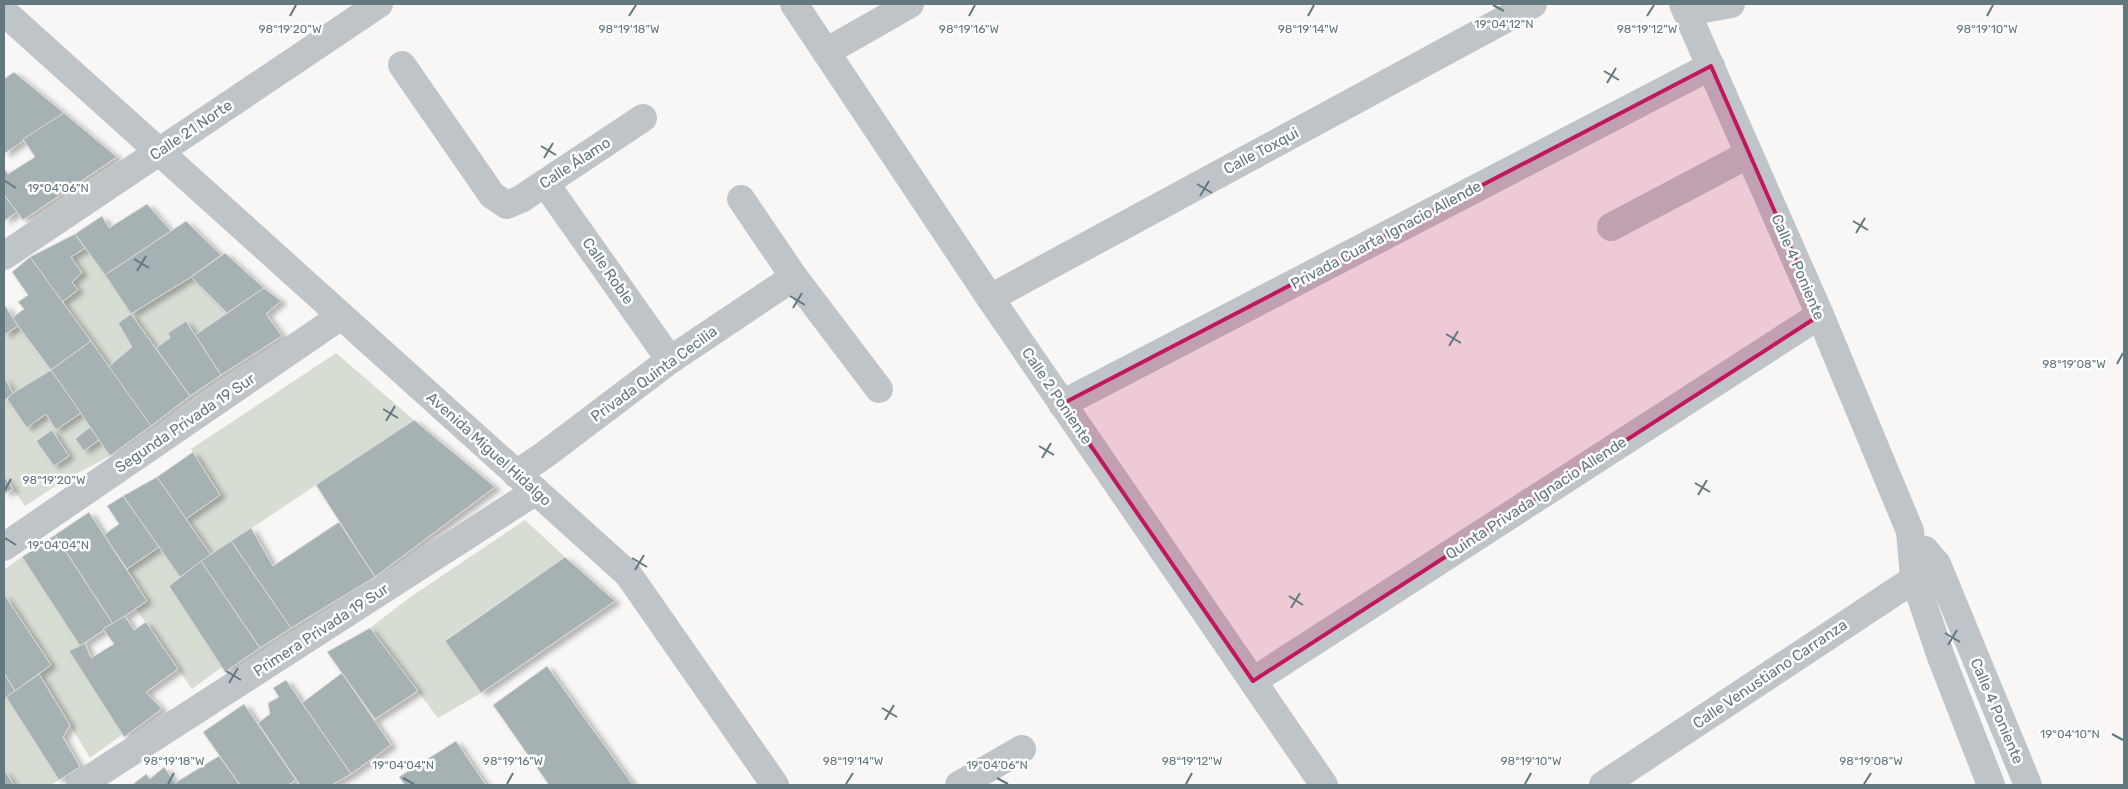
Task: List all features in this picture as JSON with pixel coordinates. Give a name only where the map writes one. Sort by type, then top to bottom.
[{"type":"street","name":"Calle 21 Norte","points":[[4,256],[379,4]]},
{"type":"street","name":"Calle 2 Poniente","points":[[794,4],[990,298],[1324,785]]},
{"type":"street","points":[[826,52],[910,4]]},
{"type":"street","name":"Calle Toxqui","points":[[990,298],[1532,4]]},
{"type":"street","points":[[1685,8],[1731,4]]},
{"type":"street","name":"Calle 4 Poniente","points":[[1685,8],[1820,316],[1925,570],[2028,785]]},
{"type":"street","name":"Avenida Miguel Hidalgo","points":[[4,12],[628,574],[775,785]]},
{"type":"street","name":"Calle Álamo","points":[[402,65],[492,195],[506,206],[521,199],[643,118]]},
{"type":"street","name":"Privada Cuarta Ignacio Allende","points":[[1062,404],[1711,66]]},
{"type":"street","points":[[1611,227],[1749,154]]},
{"type":"street","name":"Calle Roble","points":[[545,183],[670,360]]},
{"type":"street","points":[[741,199],[794,277],[879,389]]},
{"type":"street","name":"Privada Quinta Cecilia","points":[[516,474],[543,456],[670,360],[794,277]]},
{"type":"street","name":"Segunda Privada 19 Sur","points":[[4,547],[341,316]]},
{"type":"street","name":"Quinta Privada Ignacio Allende","points":[[1253,682],[1820,316]]},
{"type":"street","name":"Primera Privada 19 Sur","points":[[80,785],[536,491]]},
{"type":"street","points":[[1925,570],[1941,657],[1991,785]]},
{"type":"street","name":"Calle Venustiano Carranza","points":[[1603,785],[1925,570]]},
{"type":"street","points":[[959,785],[1022,749]]},
{"type":"highlighted area","points":[[1711,66],[1820,315],[1253,681],[1062,404]]},
{"type":"shaded area","points":[[85,248],[131,314],[191,277],[227,313],[195,335],[186,321],[168,333],[170,338],[156,348],[131,315],[118,323],[132,347],[108,367],[62,302],[72,282],[82,273],[71,257]]},
{"type":"shaded area","points":[[18,326],[51,370],[13,393],[4,377],[4,335]]},
{"type":"shaded area","points":[[336,353],[414,420],[211,555],[186,519],[220,495],[191,449]]},
{"type":"shaded area","points":[[7,399],[27,427],[46,414],[56,430],[81,413],[90,427],[75,439],[84,451],[99,440],[110,456],[65,480],[25,506],[4,476],[4,401]],"holes":[[[52,430],[69,456],[54,466],[36,440]]]},
{"type":"shaded area","points":[[525,520],[565,557],[445,640],[481,693],[438,718],[370,628],[409,598]]},
{"type":"shaded area","points":[[159,547],[180,577],[169,586],[222,667],[192,689],[136,609],[147,601],[127,569]]},
{"type":"shaded area","points":[[22,557],[80,646],[123,734],[90,758],[39,674],[51,665],[4,594],[4,570]]},
{"type":"shaded area","points":[[6,697],[59,780],[51,785],[14,785],[4,770],[4,699]]},
{"type":"building","points":[[14,72],[64,113],[4,154],[4,79]]},
{"type":"building","points":[[64,113],[117,157],[23,220],[4,195],[4,168],[8,174],[35,157],[23,139]]},
{"type":"building","points":[[4,195],[17,212],[4,221]]},
{"type":"building","points":[[147,204],[171,231],[105,275],[75,234],[102,216],[109,228]]},
{"type":"building","points":[[186,221],[221,255],[191,277],[131,314],[105,275]]},
{"type":"building","points":[[75,234],[85,248],[71,257],[82,273],[72,282],[78,290],[62,302],[30,257]]},
{"type":"building","points":[[225,253],[264,288],[227,313],[191,277]]},
{"type":"building","points":[[30,257],[91,341],[51,370],[12,318],[24,309],[18,302],[28,295],[12,272]]},
{"type":"building","points":[[264,288],[281,301],[266,314],[282,336],[221,375],[195,335]]},
{"type":"building","points":[[4,304],[18,326],[4,335]]},
{"type":"building","points":[[131,314],[190,396],[151,426],[108,367],[132,347],[118,323]]},
{"type":"building","points":[[186,321],[221,375],[190,396],[156,348],[170,338],[168,333]]},
{"type":"building","points":[[91,341],[151,426],[110,456],[51,370]]},
{"type":"building","points":[[51,370],[81,413],[56,430],[46,414],[27,428],[7,399],[13,393]]},
{"type":"building","points":[[4,377],[13,393],[4,401]]},
{"type":"building","points":[[414,420],[495,487],[375,577],[316,485]]},
{"type":"building","points":[[90,427],[99,440],[84,451],[75,439]]},
{"type":"building","points":[[52,430],[69,456],[54,466],[36,441]]},
{"type":"building","points":[[193,452],[220,495],[186,519],[157,477]]},
{"type":"building","points":[[4,476],[13,489],[4,494]]},
{"type":"building","points":[[157,477],[211,555],[180,577],[123,496]]},
{"type":"building","points":[[123,496],[159,547],[127,569],[104,535],[119,524],[107,506]]},
{"type":"building","points":[[89,512],[147,601],[113,624],[55,535]]},
{"type":"building","points":[[339,522],[375,577],[291,628],[231,541],[251,528],[273,566]]},
{"type":"building","points":[[55,535],[113,624],[80,646],[22,557]]},
{"type":"building","points":[[231,541],[291,628],[260,648],[201,561]]},
{"type":"building","points":[[565,557],[615,601],[481,693],[445,641]]},
{"type":"building","points":[[201,561],[260,648],[225,672],[169,586]]},
{"type":"building","points":[[4,594],[51,665],[15,691],[4,673]]},
{"type":"building","points":[[125,616],[134,630],[146,622],[178,669],[146,692],[162,709],[124,737],[69,651],[85,643],[91,658],[114,644],[103,629]]},
{"type":"building","points":[[370,628],[418,691],[375,719],[327,652]]},
{"type":"building","points":[[547,666],[633,785],[549,785],[493,705]]},
{"type":"building","points":[[4,673],[15,691],[4,699]]},
{"type":"building","points":[[342,673],[391,745],[351,774],[302,703]]},
{"type":"building","points":[[39,674],[70,725],[63,737],[80,767],[59,780],[6,697]]},
{"type":"building","points":[[286,680],[351,774],[332,785],[300,785],[258,723],[270,714],[268,703],[279,697],[273,688]]},
{"type":"building","points":[[244,704],[296,780],[288,785],[240,785],[203,732]]},
{"type":"building","points":[[456,741],[486,785],[405,785],[399,777]]},
{"type":"building","points":[[219,756],[240,785],[177,785],[175,783]]},
{"type":"building","points":[[164,767],[177,785],[132,785],[146,774],[150,779]]},
{"type":"building","points":[[4,770],[14,785],[4,785]]}]
